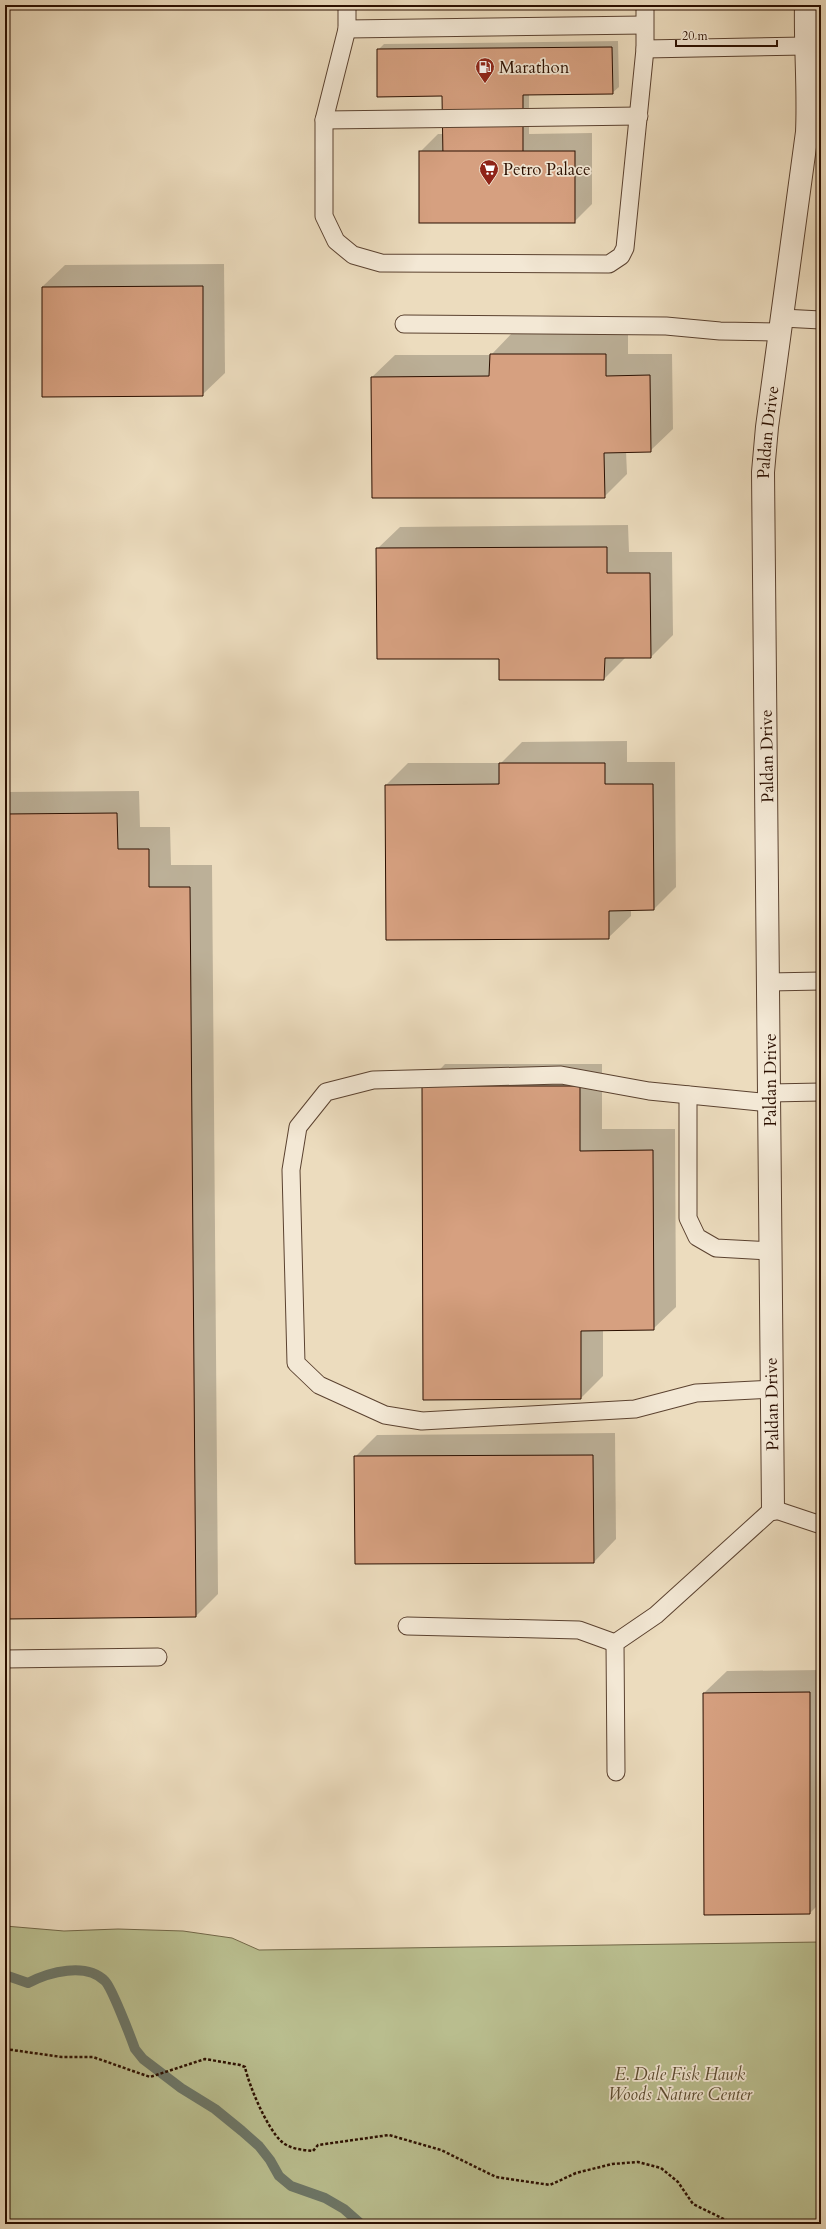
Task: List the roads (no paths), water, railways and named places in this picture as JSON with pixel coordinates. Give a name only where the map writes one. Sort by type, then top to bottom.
[{"type":"street","name":"Paldan Drive","points":[[773,1509],[763,472],[807,132],[809,86],[805,46],[806,5]]},
{"type":"lane","points":[[347,5],[347,29],[324,120],[324,216],[336,240],[353,255],[381,263],[609,264],[621,256],[625,248],[645,49],[645,5]]},
{"type":"lane","points":[[347,29],[644,25]]},
{"type":"lane","points":[[645,49],[805,46]]},
{"type":"lane","points":[[324,120],[639,116]]},
{"type":"lane","points":[[404,324],[666,326],[720,331],[821,320]]},
{"type":"lane","points":[[769,982],[821,981]]},
{"type":"lane","points":[[772,1389],[696,1393],[635,1409],[422,1421],[385,1415],[326,1389],[319,1385],[296,1364],[290,1170],[298,1127],[326,1092],[373,1080],[561,1074],[649,1091],[688,1095],[770,1098],[821,1092]]},
{"type":"lane","points":[[688,1095],[688,1218],[697,1237],[716,1248],[771,1251]]},
{"type":"lane","points":[[615,1643],[656,1615],[773,1509],[821,1525]]},
{"type":"lane","points":[[407,1626],[579,1630],[615,1643]]},
{"type":"lane","points":[[615,1643],[616,1772]]},
{"type":"lane","points":[[5,1659],[158,1657]]},
{"type":"waterway","points":[[5,1975],[28,1983],[46,1975],[67,1971],[78,1970],[97,1975],[108,1985],[135,2049],[143,2059],[181,2088],[215,2109],[242,2131],[259,2146],[270,2160],[279,2176],[291,2186],[325,2198],[344,2209],[361,2224]]},
{"type":"place","name":"Marathon","points":[[485,84]]},
{"type":"place","name":"Petro Palace","points":[[489,186]]},
{"type":"park label","name":"E. Dale Fisk Hawk Woods Nature Center","points":[[680,2084]]}]
